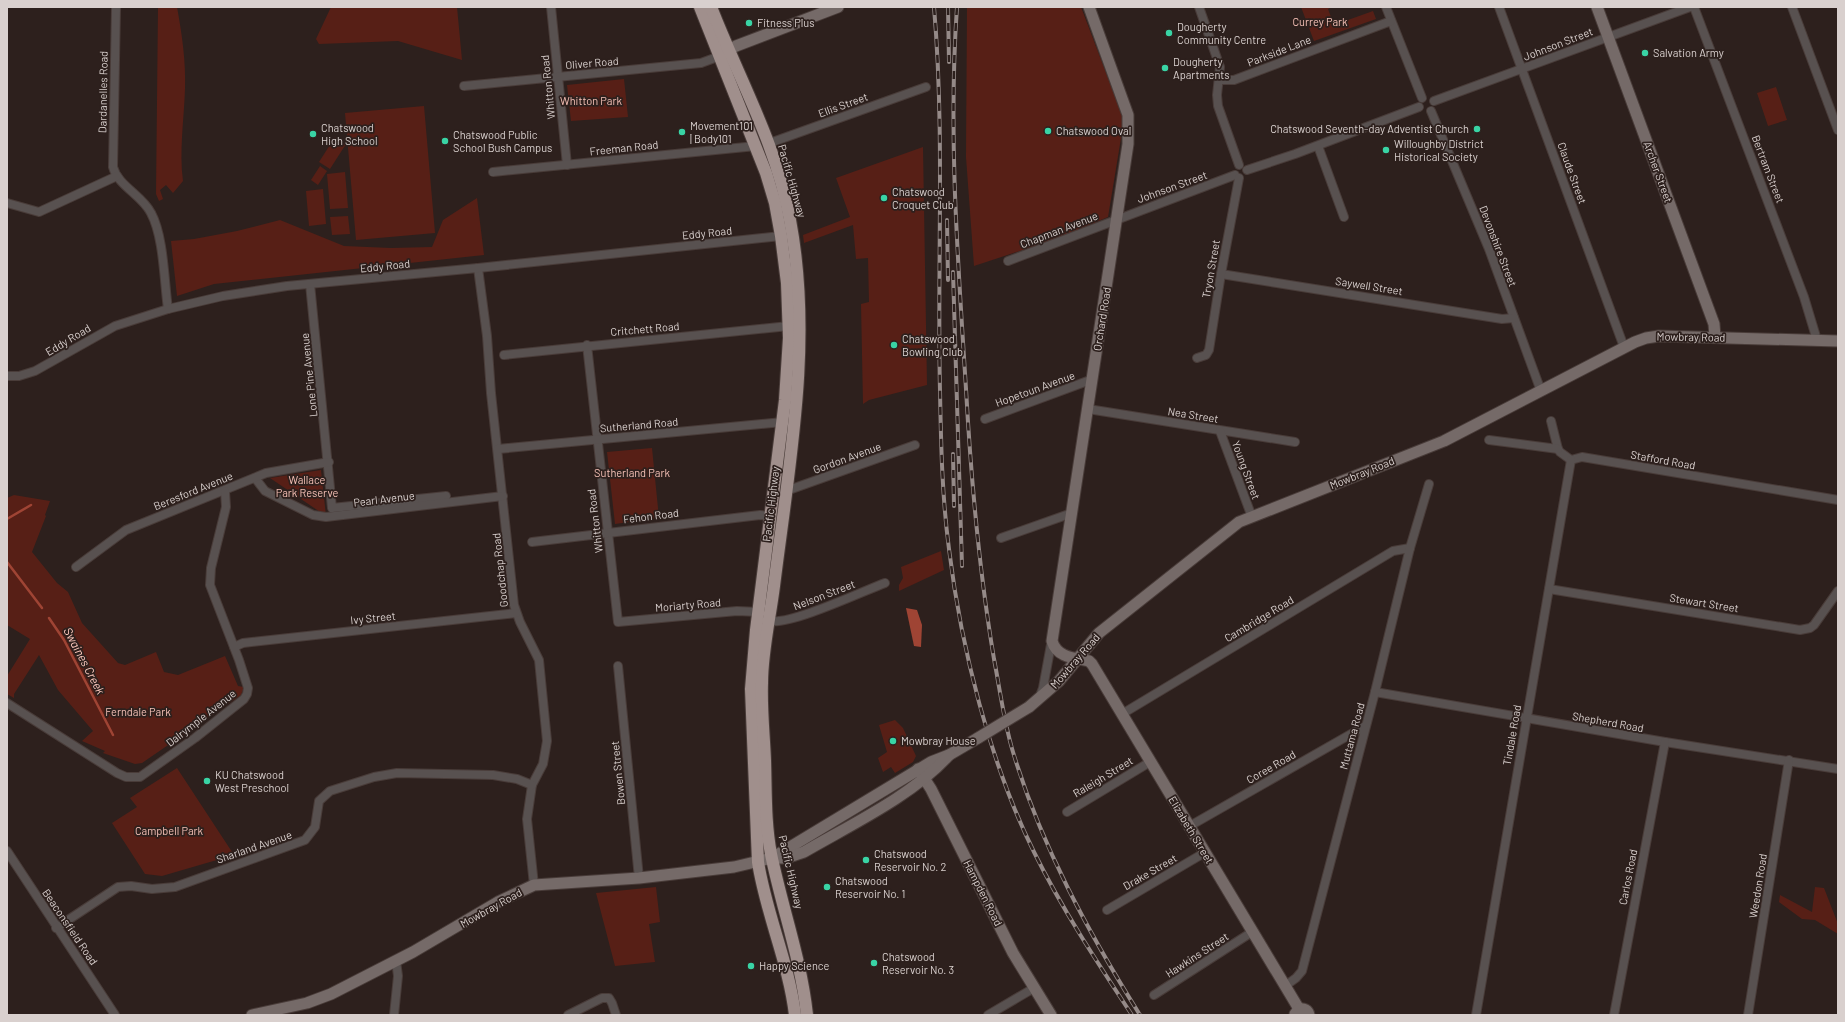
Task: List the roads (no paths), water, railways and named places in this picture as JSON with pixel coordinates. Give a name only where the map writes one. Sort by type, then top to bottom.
[{"type":"highway","name":"Pacific Highway","points":[[700,7],[724,53],[762,145],[790,219],[800,318],[794,422],[770,620],[763,661],[762,704],[767,815],[772,858],[798,958],[807,1015]]},
{"type":"highway","name":"Pacific Highway","points":[[711,7],[724,53]]},
{"type":"highway","name":"Pacific Highway","points":[[762,145],[781,236],[789,326],[782,422],[751,689],[758,862],[761,880],[786,972],[795,1015]]},
{"type":"main road","points":[[724,53],[838,7]]},
{"type":"main road","name":"Orchard Road","points":[[1052,636],[1093,379],[1128,144],[1128,115],[1089,7]]},
{"type":"main road","name":"Archer Street","points":[[1597,7],[1714,324],[1715,337]]},
{"type":"main road","name":"Mowbray Road","points":[[252,1015],[307,1003],[331,994],[396,961],[498,902],[534,885],[639,878],[734,867],[772,858],[921,774],[935,770],[949,754],[978,738],[1032,704],[1059,681],[1099,633],[1225,531],[1239,522],[1444,441],[1624,347],[1652,336],[1838,340]]},
{"type":"main road","points":[[1052,636],[1054,646],[1059,652],[1078,659]]},
{"type":"main road","name":"Elizabeth Street","points":[[1078,659],[1089,661],[1092,664],[1188,827],[1285,986],[1297,1012]]},
{"type":"main road","name":"Hampden Road","points":[[921,774],[1012,952],[1051,1015]]},
{"type":"main road","points":[[1297,1012],[1305,1009],[1309,1015]]},
{"type":"street","name":"Dardanelles Road","points":[[116,7],[113,167],[117,176]]},
{"type":"street","name":"Whitton Road","points":[[551,7],[567,165]]},
{"type":"street","points":[[1199,7],[1218,60],[1218,106],[1239,165]]},
{"type":"street","points":[[1386,7],[1422,98]]},
{"type":"street","name":"Claude Street","points":[[1499,7],[1624,347]]},
{"type":"street","name":"Johnson Street","points":[[1434,101],[1690,7]]},
{"type":"street","name":"Bertram Street","points":[[1694,7],[1804,297],[1817,340]]},
{"type":"street","points":[[1792,7],[1838,130]]},
{"type":"street","name":"Parkside Lane","points":[[1219,80],[1234,80],[1391,21]]},
{"type":"street","name":"Oliver Road","points":[[464,86],[701,63],[724,53]]},
{"type":"street","name":"Ellis Street","points":[[762,145],[926,87]]},
{"type":"street","points":[[1430,97],[1434,101],[1434,107],[1431,111],[1426,112],[1420,107],[1419,102],[1422,98],[1430,97]]},
{"type":"street","points":[[1247,170],[1318,146],[1420,107]]},
{"type":"street","name":"Devonshire Street","points":[[1431,111],[1489,249],[1541,391]]},
{"type":"street","name":"Freeman Road","points":[[493,172],[762,145]]},
{"type":"street","points":[[1318,146],[1344,217]]},
{"type":"street","points":[[1239,165],[1244,166],[1247,170]]},
{"type":"street","points":[[1239,165],[1234,170],[1237,176],[1246,175],[1247,170]]},
{"type":"street","points":[[7,203],[39,212],[117,176],[146,205],[157,225],[168,309]]},
{"type":"street","name":"Johnson Street","points":[[1117,220],[1237,176]]},
{"type":"street","name":"Tryon Street","points":[[1197,358],[1206,355],[1209,350],[1237,176]]},
{"type":"street","name":"Chapman Avenue","points":[[1008,261],[1117,220]]},
{"type":"street","name":"Eddy Road","points":[[7,376],[19,376],[35,371],[105,331],[168,309],[223,296],[310,284],[781,236]]},
{"type":"street","name":"Goodchap Road","points":[[478,268],[487,336],[490,393],[498,450],[516,613],[539,660],[545,714],[547,741],[543,764],[532,785],[526,819],[534,885]]},
{"type":"street","name":"Saywell Street","points":[[1221,274],[1502,319],[1514,318]]},
{"type":"street","name":"Lone Pine Avenue","points":[[310,284],[329,462]]},
{"type":"street","name":"Critchett Road","points":[[504,355],[588,345],[789,326]]},
{"type":"street","name":"Whitton Road","points":[[588,345],[618,622]]},
{"type":"street","name":"Hopetoun Avenue","points":[[985,419],[1093,379]]},
{"type":"street","name":"Nea Street","points":[[1088,409],[1295,442]]},
{"type":"street","points":[[1551,421],[1560,452],[1571,460]]},
{"type":"street","name":"Sutherland Road","points":[[498,450],[597,439],[782,422]]},
{"type":"street","name":"Young Street","points":[[1220,431],[1252,517]]},
{"type":"street","points":[[1489,440],[1558,448]]},
{"type":"street","name":"Gordon Avenue","points":[[786,491],[915,445]]},
{"type":"street","name":"Stafford Road","points":[[1571,460],[1582,457],[1838,500]]},
{"type":"street","name":"Tindale Road","points":[[1476,1015],[1571,460]]},
{"type":"street","name":"Beresford Avenue","points":[[76,567],[126,530],[276,470],[329,462]]},
{"type":"street","name":"Pearl Avenue","points":[[329,462],[332,508],[446,496]]},
{"type":"street","name":"Pearl Avenue","points":[[255,478],[265,491],[313,515],[326,517],[503,496]]},
{"type":"street","name":"Muttama Road","points":[[1285,986],[1296,978],[1302,971],[1375,692],[1410,548],[1429,484]]},
{"type":"street","name":"Dalrymple Avenue","points":[[7,703],[117,773],[126,777],[137,778],[174,754],[230,712],[245,697],[248,688],[210,585],[211,568],[226,508],[225,491]]},
{"type":"street","points":[[1001,538],[1072,513]]},
{"type":"street","name":"Fehon Road","points":[[532,542],[760,515],[772,516]]},
{"type":"street","name":"Cambridge Road","points":[[1122,714],[1393,551],[1410,548]]},
{"type":"street","name":"Nelson Street","points":[[770,620],[776,622],[794,618],[885,583]]},
{"type":"street","name":"Stewart Street","points":[[1549,589],[1800,630],[1810,628],[1814,625],[1838,591]]},
{"type":"street","name":"Moriarty Road","points":[[618,622],[737,611],[759,612]]},
{"type":"street","name":"Ivy Street","points":[[234,647],[243,644],[516,613]]},
{"type":"street","name":"Orchard Road","points":[[1032,704],[1043,688],[1052,636]]},
{"type":"street","name":"Bowen Street","points":[[618,666],[639,878]]},
{"type":"street","name":"Shepherd Road","points":[[1375,692],[1526,719],[1838,769]]},
{"type":"street","name":"Coree Road","points":[[1188,827],[1365,726]]},
{"type":"street","name":"Carlos Road","points":[[1614,1015],[1665,742]]},
{"type":"street","name":"Weedon Road","points":[[1748,1015],[1789,760]]},
{"type":"street","name":"Raleigh Street","points":[[1067,812],[1150,762]]},
{"type":"street","name":"Sharland Avenue","points":[[56,928],[118,888],[131,886],[152,889],[175,887],[305,840],[315,827],[319,801],[330,791],[355,782],[397,773],[493,775],[517,779],[532,785]]},
{"type":"street","name":"Beaconsfield Road","points":[[7,851],[56,928],[115,1015]]},
{"type":"street","name":"Drake Street","points":[[1107,910],[1204,853]]},
{"type":"street","name":"Hawkins Street","points":[[1154,995],[1252,932]]},
{"type":"street","points":[[394,1015],[398,976],[396,961]]},
{"type":"street","points":[[988,1015],[1034,988]]},
{"type":"street","points":[[568,1015],[602,998],[608,998],[612,1002],[616,1015]]},
{"type":"waterway","points":[[7,519],[31,505]]},
{"type":"waterway","name":"Swaines Creek","points":[[7,562],[42,608]]},
{"type":"waterway","name":"Swaines Creek","points":[[49,618],[64,640],[113,735]]},
{"type":"railway","points":[[934,7],[940,151],[939,343],[942,470],[949,549],[961,626],[991,743],[1018,817],[1034,852],[1068,915],[1132,1015]]},
{"type":"railway","points":[[948,7],[949,62]]},
{"type":"railway","points":[[957,7],[953,102],[955,198],[968,423],[980,558],[1002,706],[1013,752],[1037,821],[1084,920],[1140,1015]]},
{"type":"railway","points":[[947,220],[948,280]]},
{"type":"railway","points":[[953,272],[962,566]]},
{"type":"railway","points":[[953,454],[954,506]]},
{"type":"place","name":"Fitness Plus","points":[[749,23]]},
{"type":"place","name":"Dougherty Community Centre","points":[[1169,33]]},
{"type":"place","name":"Salvation Army","points":[[1645,53]]},
{"type":"place","name":"Dougherty Apartments","points":[[1165,68]]},
{"type":"place","name":"Chatswood Seventh-day Adventist Church","points":[[1477,129]]},
{"type":"place","name":"Chatswood Oval","points":[[1048,131]]},
{"type":"place","name":"Movement101 | Body101","points":[[682,132]]},
{"type":"place","name":"Chatswood High School","points":[[313,134]]},
{"type":"place","name":"Chatswood Public School Bush Campus","points":[[445,141]]},
{"type":"place","name":"Willoughby District Historical Society","points":[[1386,150]]},
{"type":"place","name":"Chatswood Croquet Club","points":[[884,198]]},
{"type":"place","name":"Chatswood Bowling Club","points":[[894,345]]},
{"type":"place","name":"Mowbray House","points":[[893,741]]},
{"type":"place","name":"KU Chatswood West Preschool","points":[[207,781]]},
{"type":"place","name":"Chatswood Reservoir No. 2","points":[[866,860]]},
{"type":"place","name":"Chatswood Reservoir No. 1","points":[[827,887]]},
{"type":"place","name":"Chatswood Reservoir No. 3","points":[[874,963]]},
{"type":"place","name":"Happy Science","points":[[751,966]]},
{"type":"park label","name":"Currey Park","points":[[1320,22]]},
{"type":"park label","name":"Whitton Park","points":[[591,101]]},
{"type":"park label","name":"Sutherland Park","points":[[632,473]]},
{"type":"park label","name":"Wallace Park Reserve","points":[[307,486]]},
{"type":"park label","name":"Ferndale Park","points":[[138,712]]},
{"type":"park label","name":"Campbell Park","points":[[169,831]]}]
